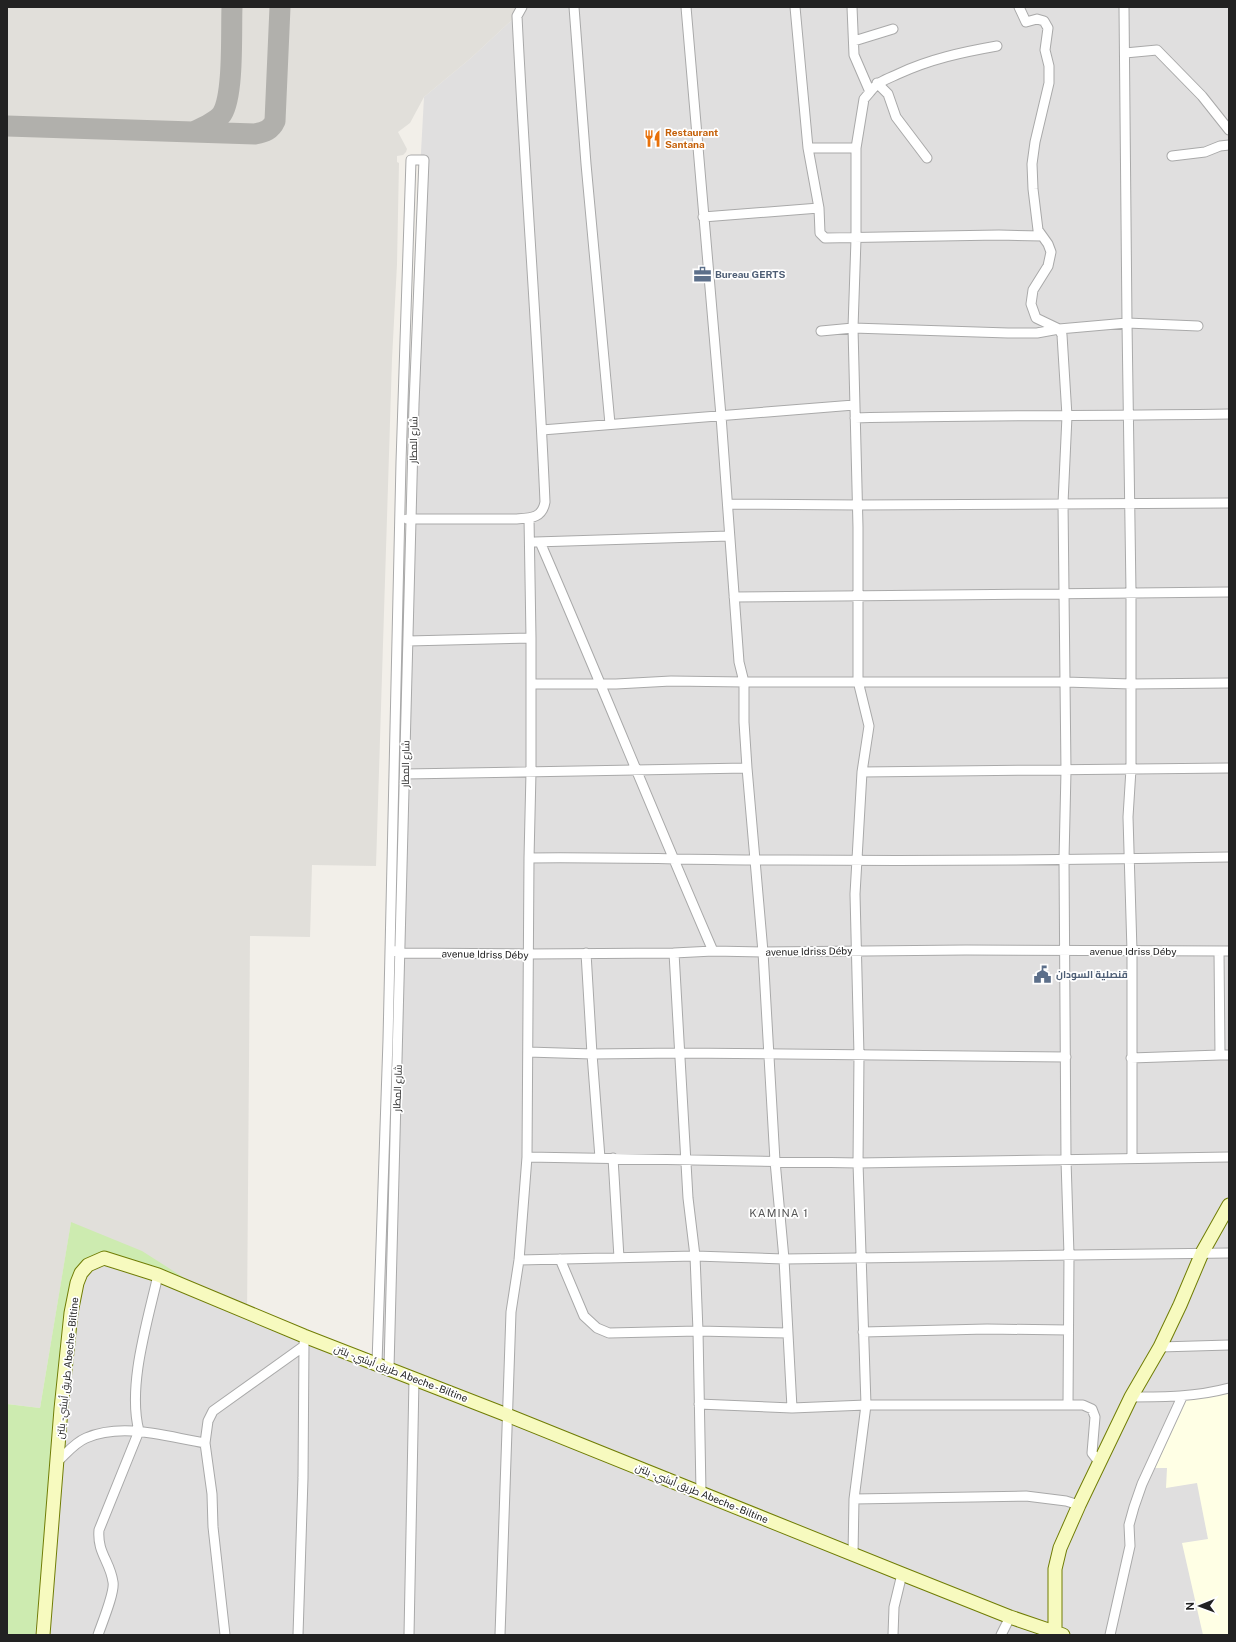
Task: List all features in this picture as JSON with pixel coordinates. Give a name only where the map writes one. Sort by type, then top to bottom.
[{"type":"main road","points":[[1059,1634],[1055,1569],[1060,1548],[1099,1462],[1131,1397],[1160,1347],[1202,1253],[1229,1205]]},
{"type":"main road","name":"طريق أبشي - بلتن Abeche - Biltine","points":[[43,1635],[61,1409],[71,1313],[77,1283],[81,1272],[88,1265],[104,1258],[158,1275],[304,1341],[383,1366],[701,1492],[1010,1617],[1059,1634]]},
{"type":"street","points":[[400,519],[529,518],[540,514],[544,510],[542,430],[523,140],[517,16],[522,7]]},
{"type":"street","points":[[574,7],[586,164],[610,424]]},
{"type":"street","points":[[686,7],[721,416],[739,662],[744,682],[744,722],[747,768],[763,952],[775,1161],[784,1259],[792,1408]]},
{"type":"street","points":[[795,7],[808,148],[819,208],[820,233],[825,238],[856,239],[998,235],[1042,236]]},
{"type":"street","points":[[852,7],[854,55],[870,92]]},
{"type":"street","points":[[1019,7],[1026,22],[1037,19],[1044,21],[1048,28],[1045,50],[1049,66],[1049,83],[1035,142],[1032,164],[1035,215],[1038,230],[1048,244],[1051,252],[1048,266],[1033,290],[1031,304],[1036,318],[1059,329],[1062,335],[1067,416],[1064,503],[1066,771],[1064,859],[1066,951],[1066,1160],[1069,1255],[1068,1405]]},
{"type":"street","points":[[1124,7],[1126,323],[1131,684],[1131,769],[1128,817],[1132,951],[1132,1158]]},
{"type":"street","points":[[854,41],[893,29]]},
{"type":"street","points":[[852,1554],[854,1499],[866,1405],[860,1258],[858,1164],[859,1055],[855,894],[862,772],[868,721],[858,681],[858,505],[853,328],[856,239],[856,148],[864,99],[877,83],[914,66],[942,57],[997,46]]},
{"type":"street","points":[[1125,53],[1157,50],[1202,96],[1229,130]]},
{"type":"street","points":[[877,83],[888,94],[896,117],[927,158]]},
{"type":"street","points":[[1172,156],[1205,152],[1220,146],[1229,145]]},
{"type":"street","points":[[808,148],[856,148]]},
{"type":"street","name":"شارع المطار","points":[[411,160],[424,160],[414,404],[394,1181],[383,1366],[383,1181],[411,160]]},
{"type":"street","points":[[703,217],[819,208]]},
{"type":"street","points":[[821,330],[853,328],[1037,333],[1059,329],[1126,323],[1198,326]]},
{"type":"street","points":[[542,430],[854,405]]},
{"type":"street","points":[[855,418],[965,415],[1128,416],[1229,414]]},
{"type":"street","points":[[728,504],[858,505],[1229,503]]},
{"type":"street","points":[[500,1635],[511,1312],[519,1260],[527,1157],[531,772],[529,518]]},
{"type":"street","points":[[528,542],[729,536]]},
{"type":"street","points":[[540,542],[602,684],[636,770],[713,950]]},
{"type":"street","points":[[734,597],[1229,592]]},
{"type":"street","points":[[408,641],[531,638]]},
{"type":"street","points":[[531,684],[602,684],[671,681],[1065,682],[1131,684],[1229,683]]},
{"type":"street","points":[[405,774],[747,768]]},
{"type":"street","points":[[862,772],[1066,771],[1229,768]]},
{"type":"street","points":[[529,858],[856,860],[1229,857]]},
{"type":"street","name":"avenue Idriss Déby","points":[[390,950],[400,953],[529,954],[674,953],[713,950],[763,952],[1229,951]]},
{"type":"street","points":[[1131,1058],[1225,1055],[1219,951]]},
{"type":"street","points":[[586,953],[600,1158]]},
{"type":"street","points":[[674,953],[688,1198],[695,1256],[701,1492]]},
{"type":"street","points":[[388,1040],[398,1040]]},
{"type":"street","points":[[528,1052],[592,1054],[680,1053],[1066,1057]]},
{"type":"street","points":[[527,1157],[775,1161],[858,1164],[1229,1157]]},
{"type":"street","points":[[613,1158],[619,1258]]},
{"type":"street","points":[[383,1181],[394,1181]]},
{"type":"street","points":[[519,1260],[695,1256],[784,1259],[1229,1253]]},
{"type":"street","points":[[560,1259],[584,1316],[597,1328],[609,1333],[698,1331],[788,1332]]},
{"type":"street","points":[[98,1635],[113,1592],[114,1583],[98,1540],[99,1530],[139,1431],[136,1422],[138,1362],[158,1275]]},
{"type":"street","points":[[863,1332],[987,1329],[1068,1330]]},
{"type":"street","points":[[225,1635],[213,1527],[212,1494],[205,1443],[208,1421],[213,1411],[304,1341]]},
{"type":"street","points":[[298,1635],[303,1478],[304,1341]]},
{"type":"street","points":[[1160,1347],[1229,1345]]},
{"type":"street","points":[[409,1635],[414,1379]]},
{"type":"street","points":[[1131,1397],[1182,1397],[1212,1393],[1229,1388]]},
{"type":"street","points":[[1110,1635],[1130,1546],[1129,1525],[1134,1507],[1145,1477],[1182,1397]]},
{"type":"street","points":[[699,1404],[792,1408],[866,1405],[1083,1406],[1092,1409],[1095,1417],[1092,1453],[1099,1462]]},
{"type":"street","points":[[57,1462],[72,1447],[85,1438],[116,1431],[139,1431],[205,1443]]},
{"type":"street","points":[[854,1499],[1026,1496],[1066,1501],[1079,1505]]},
{"type":"street","points":[[893,1635],[894,1607],[902,1574]]},
{"type":"street","points":[[1001,1635],[1010,1617]]},
{"type":"shaded area","points":[[7,7],[526,7],[471,58],[424,97],[410,123],[398,132],[407,149],[403,155],[397,156],[397,162],[399,163],[397,264],[392,359],[376,866],[312,865],[310,937],[250,936],[247,1318],[71,1223],[40,1408],[7,1404]]},
{"type":"shaded area","points":[[526,7],[1229,7],[1229,1635],[35,1635],[47,1521],[76,1287],[92,1262],[108,1262],[376,1365],[417,462],[419,189],[424,97],[471,58]]},
{"type":"shaded area","points":[[1229,1394],[1229,1635],[1203,1635],[1182,1543],[1208,1539],[1197,1483],[1166,1488],[1167,1468],[1155,1468],[1188,1397]]},
{"type":"green space","points":[[71,1222],[142,1251],[247,1318],[108,1262],[92,1262],[76,1287],[47,1521],[35,1635],[7,1635],[7,1404],[40,1408]]},
{"type":"taxiway","points":[[193,132],[216,120],[222,114],[226,105],[230,78],[232,46],[232,7]]},
{"type":"taxiway","points":[[7,126],[255,134],[270,129],[275,121],[280,7]]},
{"type":"place","name":"Restaurant Santana","points":[[652,138]]},
{"type":"place","name":"Bureau GERTS","points":[[702,274]]},
{"type":"place","name":"قنصلية السودان","points":[[1043,974]]},
{"type":"district","name":"KAMINA 1","points":[[779,1213]]}]
